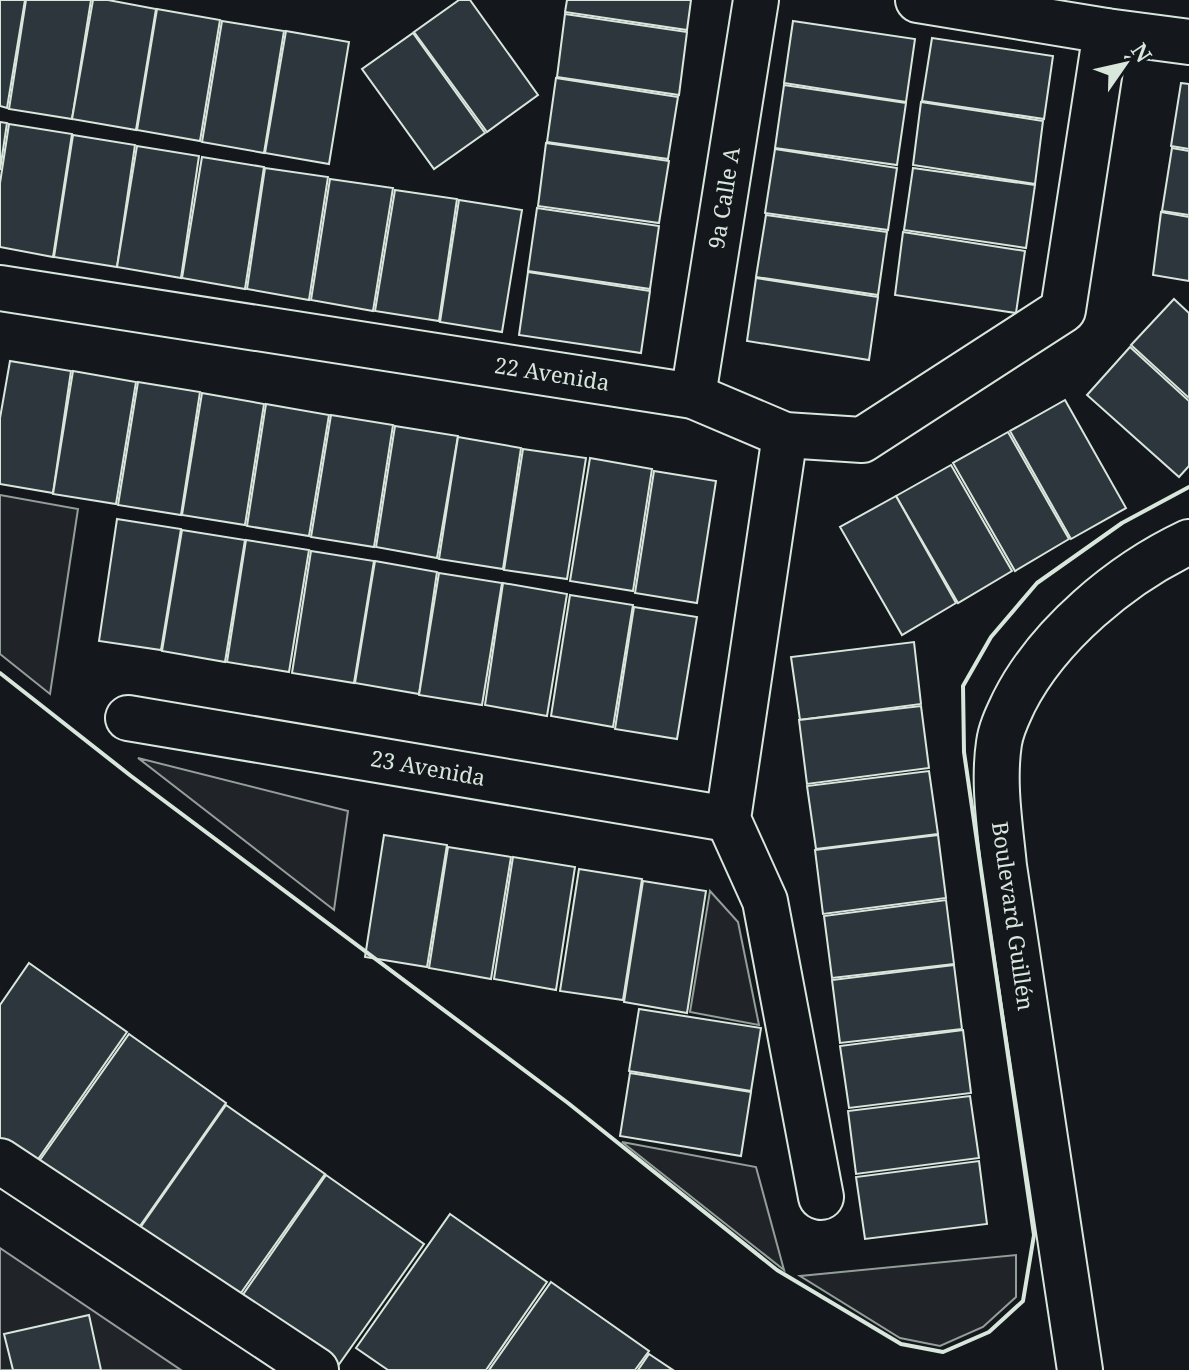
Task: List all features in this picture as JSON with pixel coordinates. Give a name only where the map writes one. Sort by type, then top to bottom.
[{"type":"street","name":"9a Calle A","points":[[693,396],[756,0]]},
{"type":"street","points":[[918,0],[1189,42]]},
{"type":"street","name":"22 Avenida","points":[[0,288],[693,396],[785,435],[862,440],[1063,310],[1106,31]]},
{"type":"street","points":[[785,435],[728,819],[765,901],[821,1197]]},
{"type":"street","name":"Boulevard Guillén","points":[[1080,1370],[1004,866],[997,792],[999,742],[1022,686],[1046,652],[1083,614],[1133,575],[1189,542]]},
{"type":"street","name":"23 Avenida","points":[[128,718],[728,819]]},
{"type":"street","points":[[0,1161],[316,1370]]},
{"type":"shaded area","points":[[0,495],[78,509],[50,694],[0,654]]},
{"type":"shaded area","points":[[138,758],[348,811],[334,910]]},
{"type":"shaded area","points":[[710,891],[738,922],[759,1025],[690,1012]]},
{"type":"shaded area","points":[[622,1142],[756,1167],[784,1270]]},
{"type":"shaded area","points":[[0,1248],[181,1370],[0,1370]]},
{"type":"shaded area","points":[[1016,1255],[1016,1297],[983,1327],[940,1346],[900,1338],[800,1276]]},
{"type":"building","points":[[0,0],[25,0],[7,108],[0,106]]},
{"type":"building","points":[[26,0],[91,0],[72,119],[9,109]]},
{"type":"building","points":[[93,0],[156,9],[136,130],[72,119]]},
{"type":"building","points":[[459,0],[470,0],[538,95],[487,132],[414,32]]},
{"type":"building","points":[[567,0],[691,0],[687,30],[565,12]]},
{"type":"building","points":[[157,9],[220,20],[200,141],[137,130]]},
{"type":"building","points":[[565,14],[687,32],[679,95],[557,77]]},
{"type":"building","points":[[222,21],[284,31],[264,153],[202,142]]},
{"type":"building","points":[[793,21],[915,39],[906,102],[784,83]]},
{"type":"building","points":[[286,31],[349,42],[329,164],[265,153]]},
{"type":"building","points":[[413,33],[485,133],[434,169],[362,69]]},
{"type":"building","points":[[932,38],[1053,56],[1044,119],[922,101]]},
{"type":"building","points":[[556,78],[678,97],[668,159],[547,142]]},
{"type":"building","points":[[1181,83],[1189,84],[1189,149],[1171,146]]},
{"type":"building","points":[[784,85],[906,103],[897,165],[775,148]]},
{"type":"building","points":[[921,102],[1043,121],[1035,184],[913,165]]},
{"type":"building","points":[[0,122],[7,123],[0,170]]},
{"type":"building","points":[[9,124],[72,134],[53,257],[0,247],[0,183]]},
{"type":"building","points":[[73,135],[135,145],[117,267],[54,257]]},
{"type":"building","points":[[546,143],[669,161],[659,223],[538,206]]},
{"type":"building","points":[[137,146],[199,156],[181,278],[117,267]]},
{"type":"building","points":[[1172,148],[1189,151],[1189,215],[1162,211]]},
{"type":"building","points":[[775,149],[897,168],[888,230],[765,213]]},
{"type":"building","points":[[202,157],[264,167],[245,289],[182,278]]},
{"type":"building","points":[[265,168],[328,177],[309,300],[247,289]]},
{"type":"building","points":[[913,168],[1035,185],[1026,248],[904,230]]},
{"type":"building","points":[[330,179],[393,188],[373,311],[311,300]]},
{"type":"building","points":[[395,190],[457,199],[439,321],[375,311]]},
{"type":"building","points":[[459,200],[522,210],[502,332],[440,322]]},
{"type":"building","points":[[537,208],[659,226],[650,289],[528,271]]},
{"type":"building","points":[[1161,212],[1189,217],[1189,281],[1153,275]]},
{"type":"building","points":[[766,215],[887,232],[878,295],[756,277]]},
{"type":"building","points":[[903,232],[1025,251],[1016,313],[895,295]]},
{"type":"building","points":[[528,272],[650,291],[641,353],[519,335]]},
{"type":"building","points":[[756,278],[878,297],[869,360],[747,341]]},
{"type":"building","points":[[1174,299],[1189,313],[1189,398],[1131,345]]},
{"type":"building","points":[[1130,347],[1189,401],[1189,466],[1179,477],[1087,395]]},
{"type":"building","points":[[10,361],[71,371],[53,493],[0,484],[0,418]]},
{"type":"building","points":[[73,371],[136,382],[116,504],[53,494]]},
{"type":"building","points":[[138,382],[200,392],[181,515],[118,505]]},
{"type":"building","points":[[202,393],[264,404],[245,525],[182,515]]},
{"type":"building","points":[[1065,400],[1126,508],[1071,539],[1010,431]]},
{"type":"building","points":[[266,404],[329,415],[309,536],[247,526]]},
{"type":"building","points":[[331,415],[393,425],[374,547],[311,537]]},
{"type":"building","points":[[395,426],[458,436],[437,558],[376,547]]},
{"type":"building","points":[[1008,432],[1069,539],[1015,571],[953,463]]},
{"type":"building","points":[[458,437],[521,448],[503,569],[439,559]]},
{"type":"building","points":[[523,449],[586,458],[567,579],[504,570]]},
{"type":"building","points":[[590,458],[652,469],[633,591],[570,581]]},
{"type":"building","points":[[951,465],[1012,571],[958,603],[896,496]]},
{"type":"building","points":[[654,471],[716,481],[697,603],[635,593]]},
{"type":"building","points":[[896,496],[956,603],[902,635],[840,527]]},
{"type":"building","points":[[117,519],[181,529],[161,650],[99,641]]},
{"type":"building","points":[[182,530],[245,540],[225,662],[162,651]]},
{"type":"building","points":[[246,540],[309,550],[289,672],[227,662]]},
{"type":"building","points":[[311,551],[374,561],[354,683],[292,673]]},
{"type":"building","points":[[375,561],[437,572],[419,694],[355,683]]},
{"type":"building","points":[[439,573],[502,583],[482,705],[419,695]]},
{"type":"building","points":[[503,583],[567,594],[547,716],[485,705]]},
{"type":"building","points":[[570,595],[633,605],[613,727],[551,716]]},
{"type":"building","points":[[634,607],[697,617],[677,739],[615,729]]},
{"type":"building","points":[[914,642],[921,704],[800,720],[791,657]]},
{"type":"building","points":[[921,706],[929,768],[807,784],[799,720]]},
{"type":"building","points":[[929,771],[938,834],[816,849],[807,786]]},
{"type":"building","points":[[384,835],[447,845],[427,967],[365,957]]},
{"type":"building","points":[[938,835],[946,898],[823,914],[815,850]]},
{"type":"building","points":[[448,847],[511,857],[491,979],[429,968]]},
{"type":"building","points":[[513,857],[575,867],[556,990],[494,979]]},
{"type":"building","points":[[579,869],[642,879],[623,1000],[560,991]]},
{"type":"building","points":[[643,881],[706,891],[687,1013],[624,1002]]},
{"type":"building","points":[[946,900],[954,964],[832,978],[824,916]]},
{"type":"building","points":[[29,963],[127,1032],[34,1165],[0,1141],[0,1005]]},
{"type":"building","points":[[954,965],[962,1029],[840,1043],[832,980]]},
{"type":"building","points":[[639,1009],[761,1028],[751,1091],[629,1071]]},
{"type":"building","points":[[963,1030],[971,1093],[849,1108],[840,1046]]},
{"type":"building","points":[[129,1034],[226,1103],[133,1236],[35,1167]]},
{"type":"building","points":[[630,1073],[751,1092],[741,1156],[620,1136]]},
{"type":"building","points":[[970,1096],[979,1158],[856,1174],[848,1111]]},
{"type":"building","points":[[226,1105],[325,1174],[231,1307],[133,1238]]},
{"type":"building","points":[[979,1161],[987,1224],[865,1239],[856,1177]]},
{"type":"building","points":[[326,1175],[424,1244],[335,1370],[233,1309]]},
{"type":"building","points":[[450,1214],[547,1282],[486,1370],[388,1370],[356,1348]]},
{"type":"building","points":[[551,1282],[649,1351],[635,1370],[489,1370]]},
{"type":"building","points":[[89,1315],[101,1370],[13,1370],[4,1334]]},
{"type":"building","points":[[649,1354],[673,1370],[638,1370]]},
{"type":"wall","points":[[0,673],[131,776],[568,1103],[777,1270],[901,1344],[943,1352],[989,1332],[1023,1301],[1034,1235],[964,752],[963,686],[991,637],[1037,583],[1122,523],[1189,487]]}]
